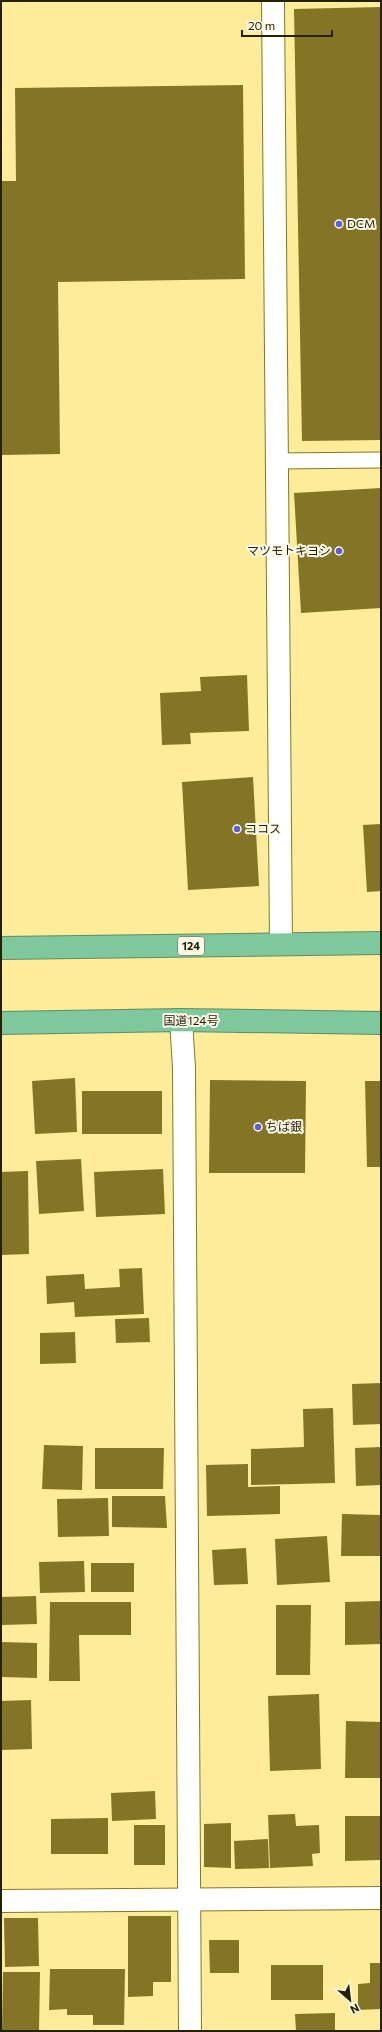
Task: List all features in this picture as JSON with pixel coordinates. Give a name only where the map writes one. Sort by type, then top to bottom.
[{"type":"highway","name":"124","points":[[1,948],[381,943]]},
{"type":"highway","name":"国道124号","points":[[1,1023],[181,1020],[381,1023]]},
{"type":"street","points":[[273,1],[282,944]]},
{"type":"street","points":[[181,1020],[184,1083],[190,2031]]},
{"type":"street","points":[[1,1901],[381,1898]]},
{"type":"lane","points":[[277,461],[381,460]]},
{"type":"building","name":"DCM","points":[[381,7],[381,440],[302,441],[294,9]]},
{"type":"building","points":[[243,85],[245,279],[58,282],[60,454],[1,455],[1,181],[16,181],[15,88]]},
{"type":"building","name":"マツモトキヨシ","points":[[381,488],[381,608],[301,613],[294,493]]},
{"type":"building","points":[[247,675],[249,731],[190,733],[191,744],[162,745],[160,693],[201,691],[200,677]]},
{"type":"building","points":[[253,777],[259,886],[188,890],[182,782]]},
{"type":"building","points":[[381,824],[381,891],[367,892],[363,825]]},
{"type":"building","points":[[75,1078],[77,1132],[35,1134],[32,1081]]},
{"type":"building","name":"ちば銀","points":[[210,1080],[306,1081],[305,1173],[209,1173]]},
{"type":"building","points":[[365,1081],[381,1081],[381,1167],[367,1167]]},
{"type":"building","points":[[82,1091],[162,1091],[162,1134],[82,1134]]},
{"type":"building","points":[[81,1159],[84,1211],[39,1214],[36,1161]]},
{"type":"building","points":[[163,1169],[165,1214],[96,1217],[94,1172]]},
{"type":"building","points":[[28,1171],[29,1254],[1,1255],[1,1172]]},
{"type":"building","points":[[142,1268],[144,1314],[75,1317],[74,1302],[47,1304],[46,1276],[84,1274],[85,1289],[120,1287],[119,1269]]},
{"type":"building","points":[[149,1318],[150,1342],[116,1343],[115,1319]]},
{"type":"building","points":[[75,1332],[76,1363],[40,1364],[40,1333]]},
{"type":"building","points":[[381,1383],[381,1424],[353,1425],[352,1384]]},
{"type":"building","points":[[333,1408],[335,1483],[251,1485],[251,1449],[304,1447],[303,1409]]},
{"type":"building","points":[[44,1445],[83,1446],[82,1490],[42,1489]]},
{"type":"building","points":[[381,1447],[381,1485],[356,1486],[355,1448]]},
{"type":"building","points":[[95,1448],[164,1448],[163,1489],[95,1489]]},
{"type":"building","points":[[248,1464],[248,1487],[280,1486],[280,1514],[207,1516],[206,1465]]},
{"type":"building","points":[[112,1496],[165,1496],[167,1528],[112,1527]]},
{"type":"building","points":[[108,1498],[109,1536],[58,1537],[57,1499]]},
{"type":"building","points":[[342,1514],[381,1515],[381,1556],[341,1556]]},
{"type":"building","points":[[327,1536],[330,1582],[277,1585],[275,1539]]},
{"type":"building","points":[[246,1548],[248,1584],[214,1585],[212,1550]]},
{"type":"building","points":[[84,1561],[85,1592],[40,1593],[39,1562]]},
{"type":"building","points":[[91,1563],[134,1563],[134,1592],[91,1592]]},
{"type":"building","points":[[36,1596],[37,1624],[1,1625],[1,1597]]},
{"type":"building","points":[[381,1601],[381,1644],[345,1645],[345,1602]]},
{"type":"building","points":[[50,1602],[131,1602],[131,1635],[79,1635],[80,1681],[49,1681]]},
{"type":"building","points":[[276,1605],[311,1605],[310,1675],[276,1675]]},
{"type":"building","points":[[1,1642],[37,1643],[37,1678],[1,1677]]},
{"type":"building","points":[[319,1694],[321,1769],[270,1771],[268,1696]]},
{"type":"building","points":[[31,1700],[32,1749],[1,1750],[1,1701]]},
{"type":"building","points":[[346,1721],[381,1722],[381,1778],[345,1778]]},
{"type":"building","points":[[155,1791],[156,1819],[112,1821],[111,1793]]},
{"type":"building","points":[[295,1814],[296,1826],[319,1825],[320,1853],[312,1854],[313,1866],[270,1868],[268,1815]]},
{"type":"building","points":[[345,1816],[381,1816],[381,1860],[345,1861]]},
{"type":"building","points":[[108,1818],[108,1854],[51,1854],[51,1819]]},
{"type":"building","points":[[231,1823],[231,1868],[204,1867],[204,1824]]},
{"type":"building","points":[[134,1825],[165,1825],[165,1865],[134,1865]]},
{"type":"building","points":[[268,1839],[269,1868],[235,1869],[234,1841]]},
{"type":"building","points":[[128,1916],[171,1916],[171,1982],[153,1982],[153,1996],[128,1997]]},
{"type":"building","points":[[4,1918],[38,1918],[39,1966],[5,1967]]},
{"type":"building","points":[[209,1940],[239,1940],[239,1973],[210,1973]]},
{"type":"building","points":[[370,1963],[381,1963],[381,2009],[358,2010],[358,1984],[370,1983]]},
{"type":"building","points":[[271,1965],[323,1965],[323,2000],[271,2000]]},
{"type":"building","points":[[50,1969],[125,1969],[124,2025],[93,2025],[93,2015],[67,2015],[67,2009],[49,2010]]},
{"type":"building","points":[[3,1972],[40,1972],[39,2031],[2,2031]]},
{"type":"building","points":[[335,2013],[335,2031],[296,2031],[295,2014]]},
{"type":"place","name":"DCM","points":[[339,224]]},
{"type":"place","name":"マツモトキヨシ","points":[[339,551]]},
{"type":"place","name":"ココス","points":[[237,829]]},
{"type":"place","name":"ちば銀","points":[[258,1127]]}]
